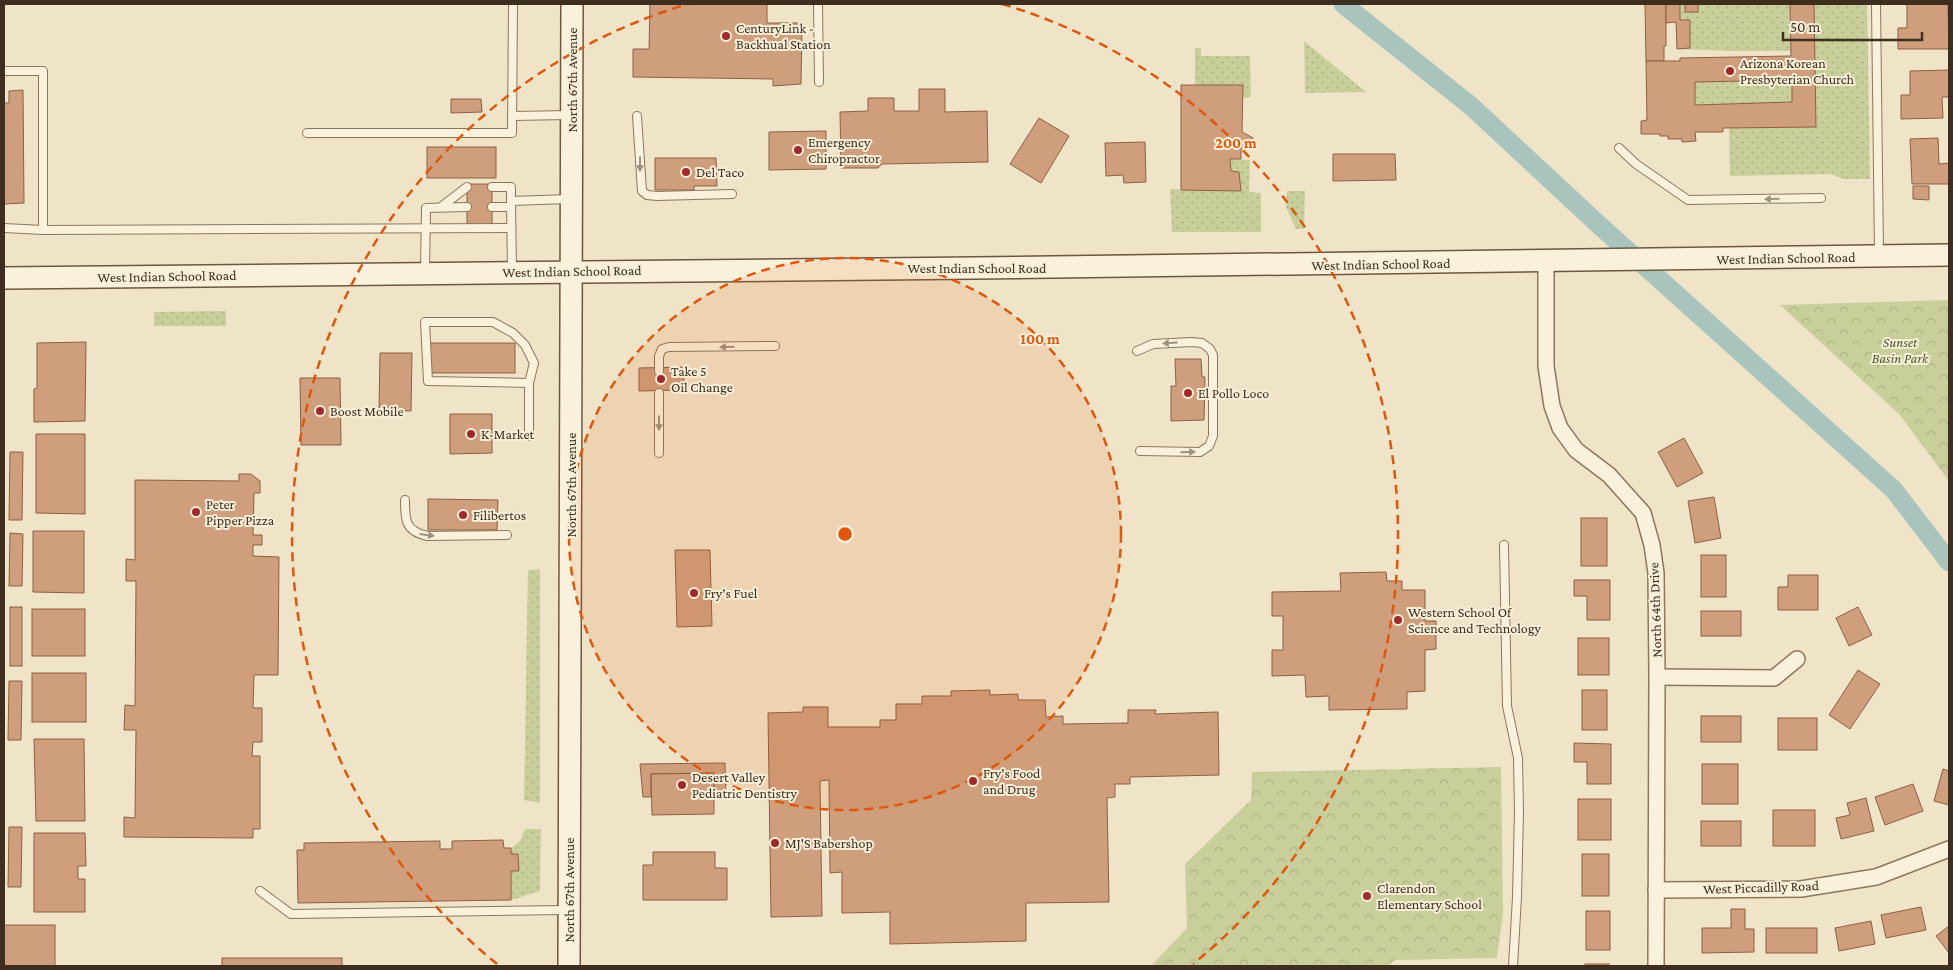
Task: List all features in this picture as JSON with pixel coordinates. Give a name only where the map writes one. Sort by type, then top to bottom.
[{"type":"main road","name":"North 67th Avenue","points":[[569,966],[572,4]]},
{"type":"main road","name":"West Indian School Road","points":[[4,278],[1546,263],[1949,255]]},
{"type":"street","name":"North 64th Drive","points":[[1546,263],[1546,366],[1552,406],[1560,428],[1576,450],[1609,475],[1643,513],[1652,545],[1656,573],[1657,677],[1656,966]]},
{"type":"street","points":[[1657,677],[1774,678],[1798,659]]},
{"type":"street","name":"West Piccadilly Road","points":[[1656,890],[1801,889],[1876,877],[1949,849]]},
{"type":"lane","points":[[307,132],[512,132],[513,4]]},
{"type":"lane","points":[[818,4],[818,82]]},
{"type":"lane","points":[[1876,4],[1879,257]]},
{"type":"lane","points":[[4,71],[43,71],[43,230]]},
{"type":"lane","points":[[512,116],[572,115]]},
{"type":"lane","points":[[637,116],[642,191],[647,195],[657,196],[732,194]]},
{"type":"lane","points":[[1619,148],[1636,164],[1688,200],[1821,198]]},
{"type":"lane","points":[[492,186],[511,186],[512,272]]},
{"type":"lane","points":[[441,208],[467,187]]},
{"type":"lane","points":[[492,207],[571,199]]},
{"type":"lane","points":[[425,273],[426,208],[467,207]]},
{"type":"lane","points":[[4,228],[43,230],[512,228]]},
{"type":"lane","points":[[529,383],[428,381],[425,322],[493,322],[512,333],[525,345],[534,363],[529,383],[530,436]]},
{"type":"lane","points":[[1137,351],[1153,344],[1191,342],[1202,343],[1210,349],[1213,355],[1213,436],[1209,446],[1200,452],[1140,452]]},
{"type":"lane","points":[[659,370],[659,356],[662,349],[669,347],[775,346]]},
{"type":"lane","points":[[659,393],[660,453]]},
{"type":"lane","points":[[405,500],[405,514],[408,526],[416,534],[427,536],[507,535]]},
{"type":"lane","points":[[1504,545],[1507,706],[1519,767],[1520,811],[1513,966]]},
{"type":"lane","points":[[260,891],[291,914],[569,910]]},
{"type":"green space","points":[[1675,4],[1790,4],[1791,51],[1677,49]]},
{"type":"green space","points":[[1814,4],[1867,4],[1870,179],[1843,179],[1831,174],[1730,176],[1729,128],[1816,127]]},
{"type":"green space","points":[[1304,41],[1366,92],[1305,93]]},
{"type":"green space","points":[[1195,48],[1201,48],[1201,56],[1250,56],[1251,97],[1243,98],[1243,85],[1195,85]]},
{"type":"green space","points":[[1792,80],[1792,102],[1695,105],[1695,82]]},
{"type":"green space","points":[[1230,159],[1250,160],[1249,192],[1261,193],[1261,232],[1172,232],[1170,189],[1241,191],[1239,172],[1231,171]]},
{"type":"green space","points":[[1287,191],[1305,191],[1304,229],[1296,229],[1286,207]]},
{"type":"green space","name":"Sunset Basin Park","points":[[1949,300],[1949,481],[1899,414],[1780,305]]},
{"type":"green space","points":[[226,311],[226,326],[154,326],[154,312]]},
{"type":"green space","points":[[540,569],[540,803],[524,800],[528,570]]},
{"type":"green space","name":"Clarendon Elementary School","points":[[1501,767],[1503,913],[1497,958],[1395,960],[1388,966],[1151,966],[1187,928],[1185,864],[1251,800],[1252,772]]},
{"type":"green space","points":[[525,829],[541,829],[540,891],[511,900],[511,871],[519,871],[518,854],[511,854],[511,848],[520,841]]},
{"type":"building","name":"CenturyLink - Backhual Station","points":[[650,4],[767,4],[767,23],[802,23],[801,84],[773,86],[773,79],[633,77],[633,49],[649,49]]},
{"type":"building","points":[[1645,4],[1666,4],[1664,61],[1646,61]]},
{"type":"building","points":[[1666,4],[1680,4],[1680,20],[1690,20],[1690,48],[1677,49],[1676,22],[1666,23]]},
{"type":"building","points":[[1685,4],[1698,4],[1698,12],[1685,12]]},
{"type":"building","name":"Arizona Korean Presbyterian Church","points":[[1790,4],[1814,4],[1816,127],[1723,128],[1723,132],[1695,132],[1696,141],[1682,142],[1682,139],[1668,139],[1668,136],[1660,136],[1660,134],[1641,134],[1641,121],[1647,120],[1646,61],[1680,61],[1680,58],[1791,56]],"holes":[[[1792,80],[1792,102],[1695,105],[1695,82]]]},
{"type":"building","points":[[1907,4],[1948,4],[1949,49],[1898,49],[1898,28],[1907,28]]},
{"type":"building","points":[[1949,70],[1949,97],[1942,97],[1943,118],[1901,119],[1901,95],[1910,95],[1910,71]]},
{"type":"building","points":[[1181,85],[1243,85],[1242,132],[1253,138],[1250,146],[1241,149],[1241,159],[1230,159],[1231,171],[1239,172],[1241,191],[1181,190]]},
{"type":"building","points":[[919,89],[945,89],[945,112],[987,111],[988,162],[882,164],[878,168],[841,168],[840,112],[868,111],[868,98],[894,98],[894,111],[919,111]]},
{"type":"building","points":[[23,90],[24,203],[4,204],[4,103],[9,103],[9,91]]},
{"type":"building","points":[[451,99],[481,99],[482,112],[451,113]]},
{"type":"building","points":[[1039,118],[1069,136],[1041,183],[1010,164]]},
{"type":"building","name":"Emergency Chiropractor","points":[[826,131],[826,169],[769,170],[769,132]]},
{"type":"building","points":[[1938,138],[1939,164],[1949,163],[1949,184],[1912,184],[1910,139]]},
{"type":"building","points":[[1145,142],[1146,182],[1124,183],[1123,175],[1106,176],[1105,143]]},
{"type":"building","points":[[427,147],[496,147],[496,178],[427,178]]},
{"type":"building","points":[[1333,154],[1395,154],[1396,180],[1333,181]]},
{"type":"building","name":"Del Taco","points":[[655,158],[716,158],[717,186],[694,186],[694,190],[655,190]]},
{"type":"building","points":[[467,184],[492,184],[492,226],[467,226]]},
{"type":"building","points":[[1913,186],[1929,186],[1929,200],[1913,199]]},
{"type":"building","points":[[86,342],[85,421],[34,422],[34,389],[37,388],[37,343]]},
{"type":"building","points":[[430,343],[515,343],[515,373],[430,373]]},
{"type":"building","points":[[380,353],[412,353],[411,411],[379,410]]},
{"type":"building","name":"El Pollo Loco","points":[[1175,359],[1201,359],[1202,377],[1205,377],[1204,420],[1171,421],[1171,386],[1176,386]]},
{"type":"building","name":"Take 5 Oil Change","points":[[684,367],[684,390],[639,391],[639,368]]},
{"type":"building","name":"Boost Mobile","points":[[300,378],[340,378],[341,445],[301,445]]},
{"type":"building","name":"K-Market","points":[[450,414],[492,414],[492,453],[450,454]]},
{"type":"building","points":[[36,434],[85,434],[85,514],[36,513]]},
{"type":"building","points":[[1684,438],[1703,473],[1677,487],[1658,452]]},
{"type":"building","points":[[10,452],[23,452],[22,520],[9,520]]},
{"type":"building","points":[[239,474],[251,474],[260,481],[260,493],[254,493],[253,535],[262,535],[262,545],[253,545],[253,556],[279,557],[278,675],[254,675],[253,708],[262,708],[262,742],[253,742],[252,756],[260,756],[260,829],[253,829],[253,838],[124,837],[124,817],[135,818],[136,730],[124,730],[125,705],[135,706],[136,581],[126,581],[126,559],[135,560],[135,480],[239,481]]},
{"type":"building","points":[[1714,497],[1721,538],[1695,543],[1688,501]]},
{"type":"building","name":"Filibertos","points":[[428,499],[498,500],[497,530],[428,530]]},
{"type":"building","points":[[1581,518],[1607,518],[1607,566],[1581,566]]},
{"type":"building","points":[[33,531],[84,531],[84,593],[33,592]]},
{"type":"building","points":[[10,533],[23,534],[22,586],[9,586]]},
{"type":"building","points":[[675,550],[710,550],[712,626],[677,627]]},
{"type":"building","points":[[1701,555],[1726,555],[1726,597],[1701,597]]},
{"type":"building","points":[[1386,572],[1387,581],[1402,581],[1402,590],[1425,590],[1425,621],[1436,621],[1436,649],[1425,650],[1425,691],[1407,692],[1407,709],[1329,710],[1329,696],[1306,697],[1305,675],[1272,676],[1272,650],[1283,650],[1283,616],[1272,616],[1272,592],[1341,591],[1340,573]]},
{"type":"building","points":[[1788,575],[1818,575],[1818,610],[1778,610],[1778,587],[1788,587]]},
{"type":"building","points":[[1574,580],[1610,580],[1610,620],[1587,620],[1587,596],[1574,596]]},
{"type":"building","points":[[10,607],[22,607],[22,666],[10,666]]},
{"type":"building","points":[[1858,607],[1872,635],[1849,646],[1836,618]]},
{"type":"building","points":[[32,609],[85,609],[85,656],[32,656]]},
{"type":"building","points":[[1701,611],[1741,611],[1741,636],[1701,636]]},
{"type":"building","points":[[1578,638],[1609,638],[1609,675],[1578,675]]},
{"type":"building","points":[[1858,670],[1880,684],[1850,729],[1829,715]]},
{"type":"building","points":[[32,673],[86,673],[86,722],[32,722]]},
{"type":"building","points":[[9,681],[22,681],[21,740],[8,740]]},
{"type":"building","points":[[990,690],[990,695],[1018,694],[1018,700],[1045,700],[1046,717],[1063,716],[1063,724],[1128,723],[1128,710],[1156,710],[1155,714],[1218,712],[1219,775],[1130,777],[1130,784],[1115,784],[1115,797],[1107,798],[1109,902],[1026,903],[1026,941],[890,944],[890,912],[842,913],[842,872],[830,873],[829,780],[820,781],[822,916],[771,917],[768,713],[803,712],[803,707],[828,707],[828,727],[880,727],[880,720],[896,720],[896,704],[922,704],[922,696],[951,696],[951,691]]},
{"type":"building","points":[[1582,690],[1607,690],[1607,730],[1582,730]]},
{"type":"building","points":[[1701,716],[1741,716],[1741,742],[1701,742]]},
{"type":"building","points":[[1778,718],[1817,718],[1817,750],[1778,750]]},
{"type":"building","points":[[34,739],[84,739],[85,821],[36,821]]},
{"type":"building","points":[[1574,743],[1611,744],[1611,784],[1587,784],[1587,762],[1574,762]]},
{"type":"building","points":[[725,763],[726,797],[714,798],[714,773],[651,774],[651,797],[643,797],[640,764]]},
{"type":"building","points":[[1702,764],[1738,764],[1738,804],[1702,804]]},
{"type":"building","points":[[1943,769],[1949,771],[1949,805],[1934,801]]},
{"type":"building","name":"Desert Valley Pediatric Dentistry","points":[[714,773],[714,814],[652,815],[651,774]]},
{"type":"building","points":[[1913,784],[1923,811],[1885,825],[1875,797]]},
{"type":"building","points":[[1866,798],[1874,831],[1841,839],[1836,818],[1850,815],[1847,803]]},
{"type":"building","points":[[1578,799],[1611,799],[1611,840],[1578,840]]},
{"type":"building","points":[[1773,810],[1815,810],[1815,846],[1773,846]]},
{"type":"building","points":[[1701,821],[1741,821],[1741,846],[1701,846]]},
{"type":"building","points":[[9,827],[22,827],[21,887],[8,887]]},
{"type":"building","points":[[34,833],[85,833],[86,866],[78,866],[78,879],[85,879],[85,912],[34,912]]},
{"type":"building","points":[[503,840],[504,848],[511,848],[511,854],[518,854],[519,871],[511,871],[511,900],[298,903],[297,850],[304,850],[304,843],[440,841],[440,849],[452,849],[452,841]]},
{"type":"building","points":[[653,852],[715,852],[715,868],[727,868],[727,900],[643,900],[643,865],[653,865]]},
{"type":"building","points":[[1582,854],[1609,854],[1609,896],[1582,896]]},
{"type":"building","points":[[1921,907],[1926,930],[1886,938],[1881,915]]},
{"type":"building","points":[[1731,909],[1745,909],[1745,929],[1754,929],[1754,952],[1702,953],[1702,928],[1731,928]]},
{"type":"building","points":[[1586,911],[1610,911],[1610,950],[1586,950]]},
{"type":"building","points":[[1871,921],[1875,944],[1839,951],[1835,928]]},
{"type":"building","points":[[4,925],[55,925],[55,966],[4,966]]},
{"type":"building","points":[[1949,926],[1949,953],[1936,936]]},
{"type":"building","points":[[1766,928],[1817,928],[1817,953],[1766,953]]},
{"type":"building","points":[[222,958],[342,958],[342,966],[222,966]]},
{"type":"building","points":[[1585,964],[1609,964],[1609,966],[1585,966]]},
{"type":"waterway","points":[[1343,4],[1471,106],[1599,225],[1894,490],[1949,562]]},
{"type":"place","name":"CenturyLink - Backhual Station","points":[[726,36]]},
{"type":"place","name":"Arizona Korean Presbyterian Church","points":[[1730,71]]},
{"type":"place","name":"Emergency Chiropractor","points":[[798,150]]},
{"type":"place","name":"Del Taco","points":[[686,172]]},
{"type":"place","name":"Take 5 Oil Change","points":[[661,379]]},
{"type":"place","name":"El Pollo Loco","points":[[1188,393]]},
{"type":"place","name":"Boost Mobile","points":[[320,411]]},
{"type":"place","name":"K-Market","points":[[471,434]]},
{"type":"place","name":"Peter Pipper Pizza","points":[[196,512]]},
{"type":"place","name":"Filibertos","points":[[463,515]]},
{"type":"place","name":"Fry's Fuel","points":[[694,593]]},
{"type":"place","name":"Western School Of Science and Technology","points":[[1398,620]]},
{"type":"place","name":"Fry's Food and Drug","points":[[973,781]]},
{"type":"place","name":"Desert Valley Pediatric Dentistry","points":[[682,785]]},
{"type":"place","name":"MJ'S Babershop","points":[[775,843]]},
{"type":"place","name":"Clarendon Elementary School","points":[[1367,896]]}]
